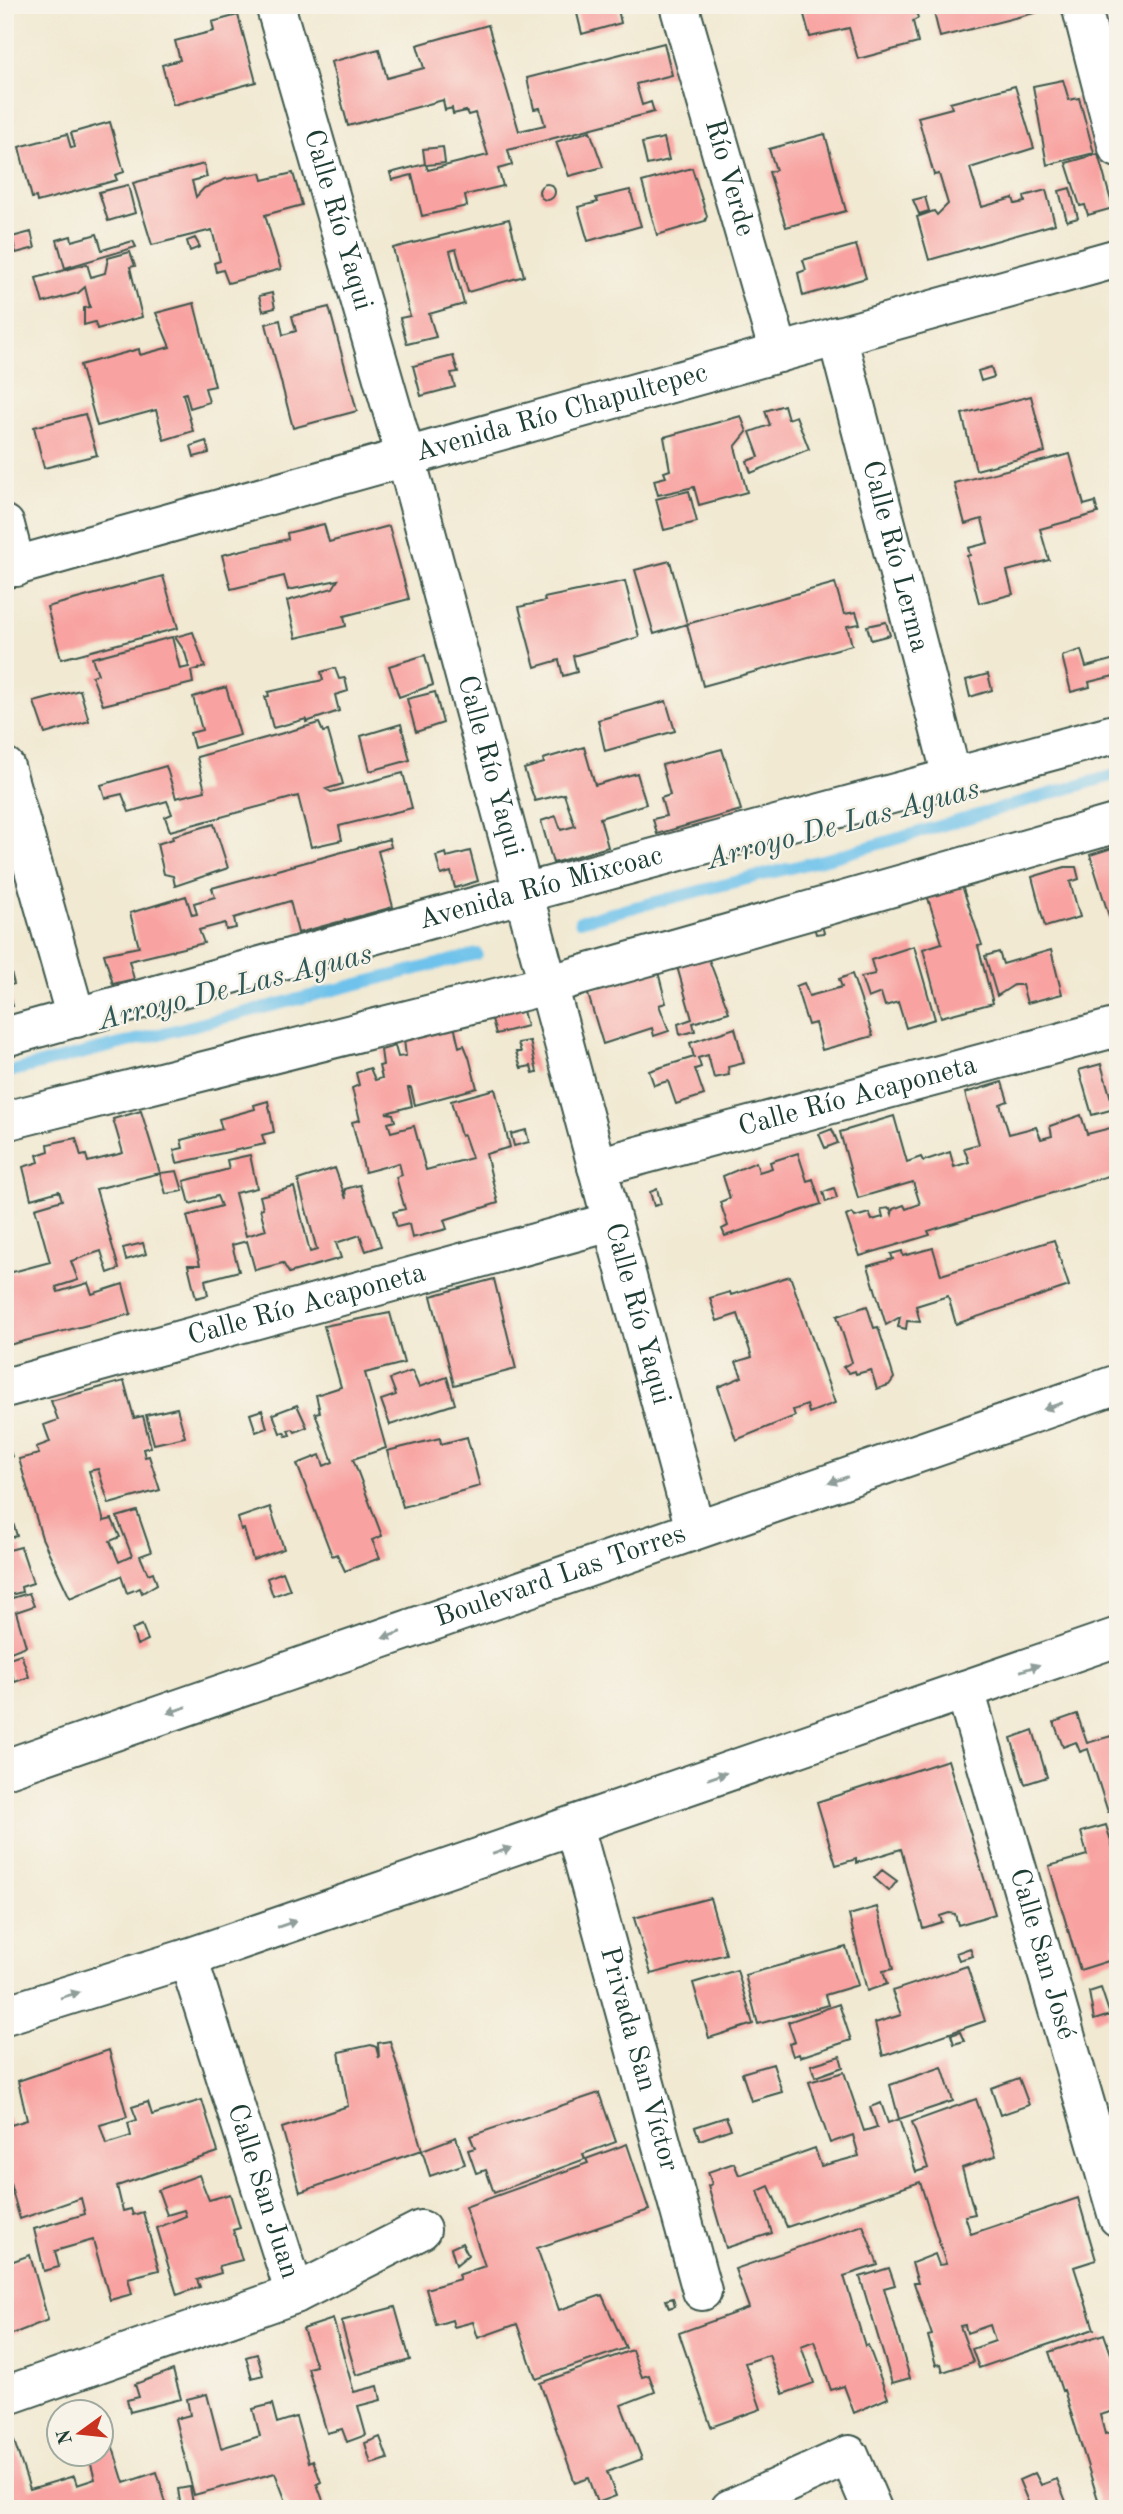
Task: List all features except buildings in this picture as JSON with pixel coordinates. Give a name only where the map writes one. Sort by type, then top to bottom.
[{"type":"street","name":"Calle Río Yaqui","points":[[275,5],[406,458],[695,1529]]},
{"type":"street","name":"Río Verde","points":[[679,5],[779,353]]},
{"type":"street","points":[[1081,5],[1118,148]]},
{"type":"street","name":"Avenida Río Chapultepec","points":[[11,568],[1118,258]]},
{"type":"street","name":"Calle Río Lerma","points":[[837,337],[952,777]]},
{"type":"street","points":[[5,525],[11,568]]},
{"type":"street","name":"Avenida Río Mixcoac","points":[[5,1037],[524,892],[1118,733]]},
{"type":"street","points":[[5,767],[76,1018]]},
{"type":"street","points":[[5,1121],[547,985],[1118,823]]},
{"type":"street","name":"Calle Río Acaponeta","points":[[597,1167],[1118,1027]]},
{"type":"street","name":"Calle Río Acaponeta","points":[[5,1388],[611,1222]]},
{"type":"street","name":"Boulevard Las Torres","points":[[5,1769],[1118,1384]]},
{"type":"street","points":[[5,2015],[188,1958],[1118,1637]]},
{"type":"street","name":"Calle San José","points":[[965,1690],[1118,2217]]},
{"type":"street","name":"Privada San Víctor","points":[[574,1826],[702,2291]]},
{"type":"street","name":"Calle San Juan","points":[[5,2396],[295,2294],[188,1958]]},
{"type":"street","points":[[295,2294],[421,2230]]},
{"type":"street","points":[[744,2506],[849,2455],[872,2509]]},
{"type":"waterway","name":"Arroyo De Las Aguas","points":[[580,921],[834,857],[1118,774]]},
{"type":"waterway","name":"Arroyo De Las Aguas","points":[[5,1073],[477,954]]}]
